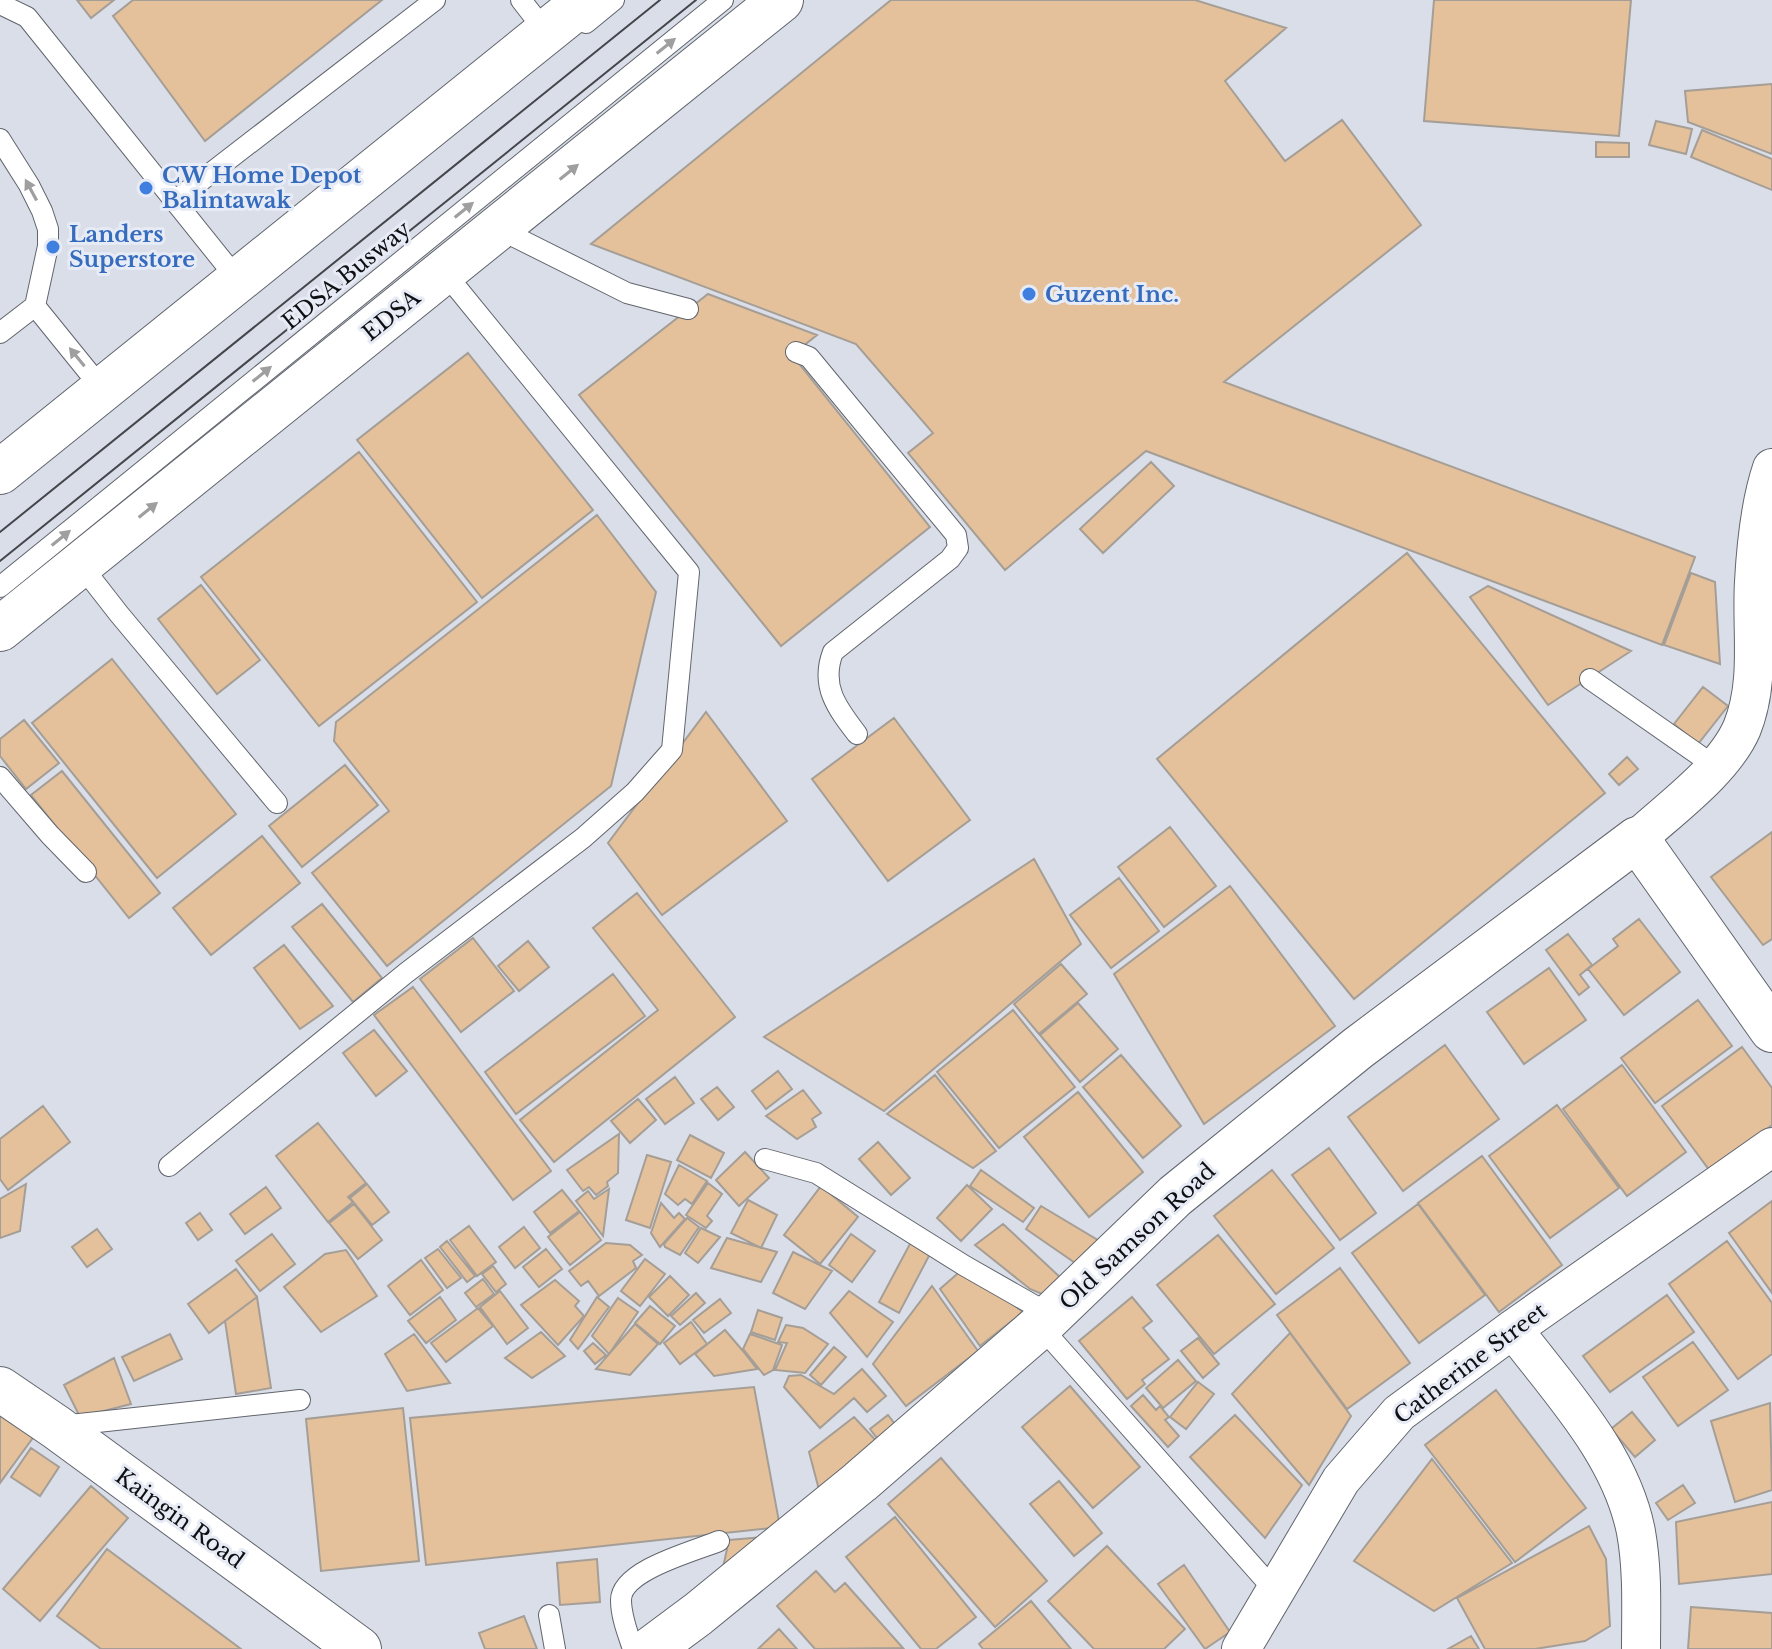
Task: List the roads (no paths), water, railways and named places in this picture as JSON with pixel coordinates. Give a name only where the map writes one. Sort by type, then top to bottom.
[{"type":"main road","points":[[6,479],[103,390],[238,280],[534,16],[586,0]]},
{"type":"main road","name":"EDSA","points":[[0,629],[781,0]]},
{"type":"main road","points":[[1637,839],[1772,1030]]},
{"type":"main road","name":"Old Samson Road","points":[[651,1649],[860,1482],[1045,1320],[1175,1196],[1358,1048],[1637,839]]},
{"type":"main road","name":"Kaingin Road","points":[[0,1389],[359,1649]]},
{"type":"street","points":[[1637,839],[1716,767],[1741,730],[1753,691],[1754,582],[1765,487],[1772,468]]},
{"type":"street","name":"Catherine Street","points":[[1241,1649],[1341,1480],[1399,1413],[1772,1147]]},
{"type":"street","points":[[1513,1329],[1593,1435],[1621,1485],[1636,1530],[1641,1571],[1641,1649]]},
{"type":"lane","points":[[176,200],[435,0]]},
{"type":"lane","name":"EDSA Busway","points":[[6,479],[614,0]]},
{"type":"lane","name":"EDSA Busway","points":[[0,587],[723,0]]},
{"type":"lane","points":[[0,4],[27,17],[238,280]]},
{"type":"lane","points":[[0,139],[29,185],[48,229],[48,246],[35,306],[0,333]]},
{"type":"lane","points":[[499,229],[627,293],[688,309]]},
{"type":"lane","points":[[169,1166],[406,973],[583,838],[635,792],[672,750],[689,572],[444,272]]},
{"type":"lane","points":[[35,306],[103,390]]},
{"type":"lane","points":[[796,352],[809,357],[956,535],[958,548],[950,559],[833,652],[829,664],[829,689],[835,706],[857,734]]},
{"type":"lane","points":[[80,564],[277,803]]},
{"type":"lane","points":[[1590,679],[1716,767]]},
{"type":"lane","points":[[0,777],[86,872]]},
{"type":"lane","points":[[765,1159],[816,1173],[1045,1320],[1276,1592]]},
{"type":"lane","points":[[56,1427],[300,1400]]},
{"type":"lane","points":[[633,1649],[621,1600],[627,1583],[648,1569],[719,1541]]},
{"type":"lane","points":[[549,1615],[555,1649]]},
{"type":"tram line","points":[[0,532],[660,0]]},
{"type":"tram line","points":[[0,561],[696,0]]},
{"type":"place","name":"CW Home Depot Balintawak","points":[[146,188]]},
{"type":"place","name":"Landers Superstore","points":[[53,247]]},
{"type":"place","name":"Guzent Inc.","points":[[1029,294]]}]
